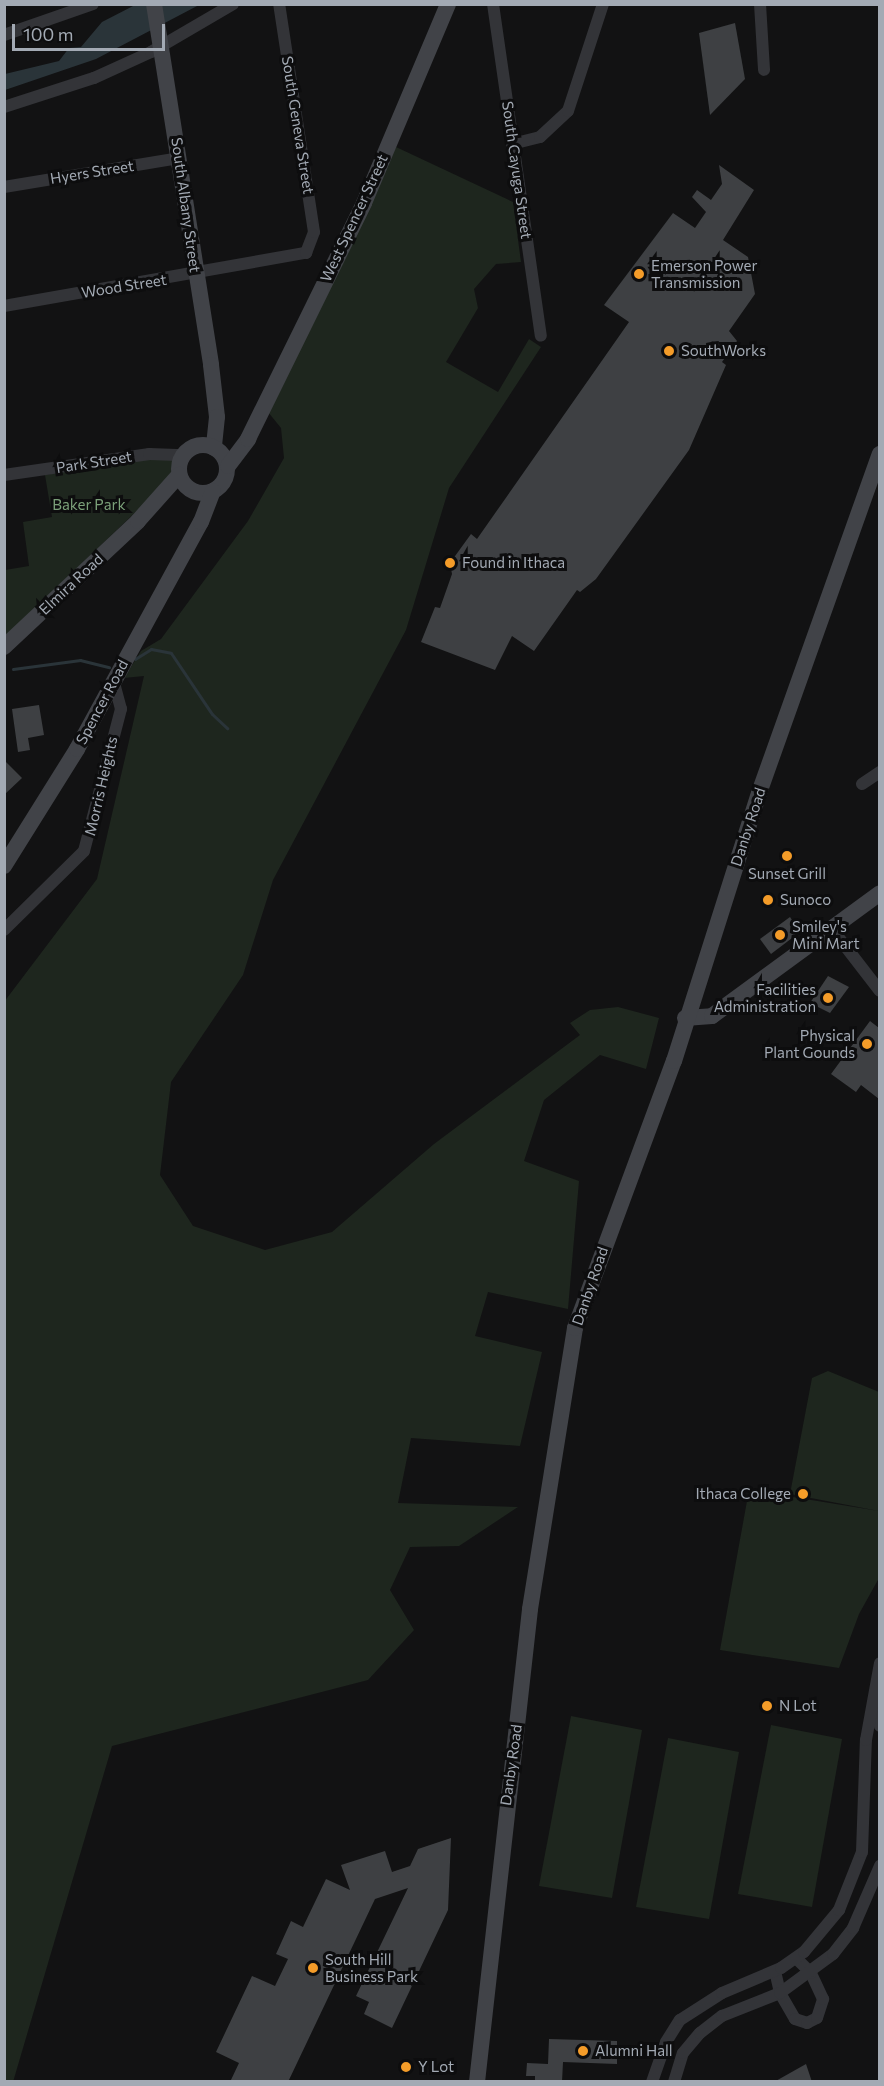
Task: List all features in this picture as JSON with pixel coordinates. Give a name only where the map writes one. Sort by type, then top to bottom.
[{"type":"street","points":[[4,35],[93,4]]},
{"type":"street","name":"South Albany Street","points":[[154,4],[180,158],[214,406],[211,448]]},
{"type":"street","points":[[4,107],[94,78],[160,40],[233,4]]},
{"type":"street","name":"South Geneva Street","points":[[279,4],[314,232],[311,246]]},
{"type":"street","name":"West Spencer Street","points":[[194,487],[223,483],[228,466],[252,428],[364,203],[448,4]]},
{"type":"street","name":"South Cayuga Street","points":[[493,4],[541,336]]},
{"type":"street","points":[[512,144],[546,133],[568,111],[603,4]]},
{"type":"street","points":[[760,4],[764,70]]},
{"type":"street","name":"Hyers Street","points":[[4,187],[180,158]]},
{"type":"street","name":"Wood Street","points":[[4,306],[291,258],[311,246]]},
{"type":"street","name":"West Spencer Street","points":[[184,455],[211,448],[252,428]]},
{"type":"street","points":[[211,448],[228,466]]},
{"type":"street","name":"Park Street","points":[[4,475],[163,452],[184,455]]},
{"type":"street","name":"Danby Road","points":[[477,2082],[530,1609],[575,1328],[674,1060],[685,1018],[879,454]]},
{"type":"street","points":[[184,455],[194,487]]},
{"type":"street","name":"Elmira Road","points":[[4,647],[138,521],[194,487]]},
{"type":"street","name":"Spencer Road","points":[[4,866],[114,682],[192,532],[194,487]]},
{"type":"street","name":"Morris Heights","points":[[4,930],[84,851],[120,709],[114,682]]},
{"type":"street","points":[[862,784],[879,772]]},
{"type":"street","points":[[685,1018],[712,1016],[879,893]]},
{"type":"street","points":[[832,929],[879,991]]},
{"type":"street","points":[[879,1663],[879,1726]]},
{"type":"street","points":[[652,2082],[666,2042],[680,2020],[722,1993],[776,1971],[796,1958],[839,1910],[861,1852],[866,1740],[878,1680]]},
{"type":"street","points":[[674,2082],[683,2054],[700,2033],[722,2016],[780,1993],[811,1973],[853,1928],[879,1866]]},
{"type":"street","points":[[776,1971],[780,1993],[795,2019],[807,2023],[817,2018],[823,1999],[811,1973],[796,1958]]},
{"type":"green space","points":[[396,147],[513,202],[521,262],[496,264],[474,289],[478,308],[446,362],[498,392],[529,339],[541,347],[449,488],[406,630],[273,880],[243,975],[171,1082],[160,1175],[193,1226],[265,1250],[332,1232],[434,1144],[580,1035],[570,1023],[590,1010],[618,1007],[659,1018],[646,1069],[600,1055],[544,1100],[524,1161],[579,1181],[568,1309],[488,1292],[475,1336],[542,1352],[520,1446],[411,1438],[398,1503],[518,1507],[459,1546],[410,1547],[390,1590],[414,1630],[368,1680],[112,1746],[13,2082],[4,2081],[4,1002],[97,879],[144,676],[124,678],[141,651],[161,639],[248,521],[284,458],[281,428],[268,412]]},
{"type":"green space","name":"Baker Park","points":[[153,458],[177,459],[170,479],[5,637],[5,570],[29,566],[23,522],[52,517],[45,475]]},
{"type":"green space","points":[[828,1371],[879,1392],[879,1511],[790,1494],[812,1378]]},
{"type":"green space","points":[[749,1490],[879,1511],[879,1578],[859,1614],[839,1668],[720,1650]]},
{"type":"green space","points":[[571,1716],[642,1730],[612,1898],[539,1886]]},
{"type":"green space","points":[[771,1725],[842,1739],[812,1907],[738,1894]]},
{"type":"green space","points":[[668,1738],[739,1752],[709,1919],[636,1907]]},
{"type":"shaded area","points":[[135,5],[199,5],[96,59],[5,90],[5,74],[59,61],[69,48],[81,47],[102,22]]},
{"type":"building","points":[[735,23],[745,79],[710,115],[699,33]]},
{"type":"building","name":"SouthWorks","points":[[719,165],[754,190],[723,240],[748,257],[755,294],[729,331],[737,341],[722,362],[726,365],[689,450],[596,579],[580,592],[577,590],[534,651],[512,636],[495,670],[421,642],[435,607],[440,608],[452,574],[450,563],[471,534],[477,539],[629,322],[604,305],[673,213],[695,228],[706,212],[692,197],[697,190],[711,200],[722,184]]},
{"type":"building","points":[[39,705],[44,735],[28,738],[30,750],[18,752],[12,709]]},
{"type":"building","points":[[4,760],[22,778],[4,795]]},
{"type":"building","name":"Smiley's Mini Mart","points":[[790,917],[800,932],[771,954],[760,939]]},
{"type":"building","name":"Facilities Administration","points":[[828,976],[849,987],[830,1013],[810,1003]]},
{"type":"building","name":"Physical Plant Gounds","points":[[870,1021],[879,1028],[879,1099],[861,1085],[856,1092],[831,1074]]},
{"type":"building","name":"South Hill Business Park","points":[[451,1838],[448,1910],[392,2028],[364,2014],[369,2002],[356,1996],[408,1888],[375,1899],[288,2082],[230,2082],[239,2063],[216,2052],[252,1976],[275,1986],[288,1959],[276,1954],[291,1921],[303,1927],[326,1879],[350,1890],[341,1865],[385,1851],[392,1872],[410,1866],[418,1849]]},
{"type":"building","name":"Alumni Hall","points":[[549,2039],[617,2041],[617,2064],[563,2062],[562,2082],[535,2082],[535,2076],[526,2076],[527,2063],[548,2064]]},
{"type":"building","points":[[806,2064],[812,2082],[774,2082]]},
{"type":"waterway","points":[[135,659],[151,649],[171,653],[212,714],[227,728]]},
{"type":"waterway","points":[[13,669],[80,660],[109,667]]},
{"type":"place","name":"Emerson Power Transmission","points":[[639,274]]},
{"type":"place","name":"SouthWorks","points":[[669,351]]},
{"type":"place","name":"Found in Ithaca","points":[[450,563]]},
{"type":"place","name":"Sunset Grill","points":[[787,856]]},
{"type":"place","name":"Sunoco","points":[[768,900]]},
{"type":"place","name":"Smiley's Mini Mart","points":[[780,935]]},
{"type":"place","name":"Facilities Administration","points":[[828,998]]},
{"type":"place","name":"Physical Plant Gounds","points":[[867,1044]]},
{"type":"place","name":"Ithaca College","points":[[803,1494]]},
{"type":"place","name":"N Lot","points":[[767,1706]]},
{"type":"place","name":"South Hill Business Park","points":[[313,1968]]},
{"type":"place","name":"Alumni Hall","points":[[583,2051]]},
{"type":"place","name":"Y Lot","points":[[406,2067]]}]
